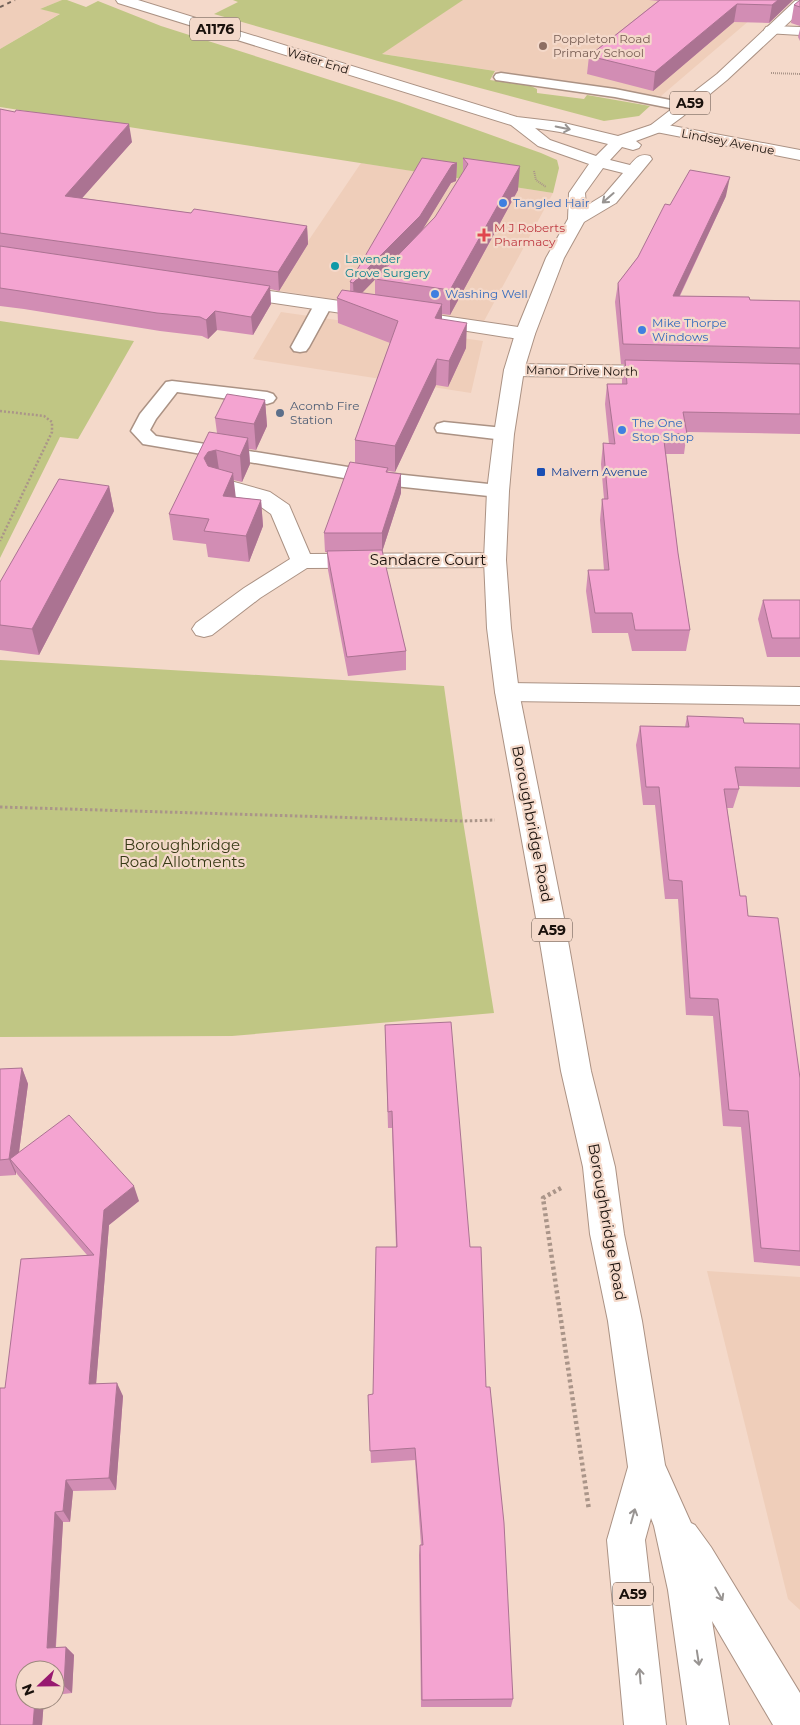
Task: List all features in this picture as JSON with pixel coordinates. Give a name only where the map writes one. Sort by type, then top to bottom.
[{"type":"main road","name":"Water End","points":[[123,0],[514,121],[560,127],[651,150]]},
{"type":"main road","name":"A59","points":[[772,30],[800,4]]},
{"type":"main road","points":[[772,30],[800,30]]},
{"type":"main road","name":"Boroughbridge Road","points":[[708,1725],[687,1590],[673,1524],[647,1467],[625,1321],[607,1234],[600,1167],[576,1071],[507,692],[499,628],[495,560],[498,491],[504,434],[514,370],[525,334],[555,258],[578,218],[578,193],[600,162],[618,142],[657,128],[722,77],[772,30]]},
{"type":"main road","name":"Water End","points":[[514,121],[544,143],[633,171]]},
{"type":"main road","name":"A59","points":[[578,218],[610,200],[651,150],[657,128]]},
{"type":"main road","name":"Lindsey Avenue","points":[[657,128],[800,155]]},
{"type":"main road","points":[[215,289],[397,316]]},
{"type":"main road","points":[[417,318],[525,334]]},
{"type":"main road","name":"Manor Drive North","points":[[514,370],[683,373]]},
{"type":"main road","points":[[204,629],[252,593],[302,560],[281,510],[262,497],[220,485]]},
{"type":"main road","name":"Sandacre Court","points":[[302,560],[495,560]]},
{"type":"main road","points":[[507,692],[800,696]]},
{"type":"main road","name":"Boroughbridge Road","points":[[645,1725],[626,1540],[647,1467]]},
{"type":"main road","points":[[673,1524],[714,1586],[746,1644],[797,1725]]},
{"type":"lane","points":[[501,77],[615,93],[685,106]]},
{"type":"lane","points":[[358,310],[372,296]]},
{"type":"lane","points":[[300,347],[323,305]]},
{"type":"lane","points":[[267,398],[172,386],[147,418],[140,431],[150,440],[170,444],[385,479],[498,491]]},
{"type":"lane","points":[[444,428],[504,434]]},
{"type":"path","points":[[0,411],[44,416],[52,422],[52,432],[0,541]]},
{"type":"path","points":[[0,532],[2,536]]},
{"type":"path","points":[[0,807],[463,821],[530,819]]},
{"type":"path","points":[[543,1198],[589,1514]]},
{"type":"shaded area","points":[[0,0],[62,0],[40,9],[61,13],[0,49]]},
{"type":"shaded area","name":"Poppleton Road Primary School","points":[[233,0],[751,0],[770,3],[661,96],[370,52],[364,40]]},
{"type":"shaded area","points":[[361,163],[553,193],[483,323],[275,290]]},
{"type":"shaded area","points":[[281,312],[483,341],[471,393],[253,359]]},
{"type":"shaded area","points":[[707,1271],[800,1277],[800,1610],[788,1599]]},
{"type":"green space","points":[[62,0],[86,7],[98,1],[161,26],[399,102],[541,153],[557,160],[559,168],[553,193],[0,107],[0,49],[60,14],[40,9]]},
{"type":"green space","points":[[233,0],[463,0],[382,54],[495,71],[490,80],[531,86],[537,89],[537,93],[584,99],[587,95],[650,106],[639,116],[604,121],[378,61],[214,14],[238,2]]},
{"type":"green space","points":[[0,321],[134,341],[78,439],[60,437],[0,558]]},
{"type":"green space","name":"Boroughbridge Road Allotments","points":[[0,660],[444,686],[463,821],[494,1013],[232,1036],[0,1037]]},
{"type":"building","points":[[660,0],[778,0],[772,5],[737,4],[655,72],[589,56]]},
{"type":"building","points":[[800,0],[800,7],[794,5]]},
{"type":"building","points":[[0,109],[129,124],[65,196],[191,213],[194,209],[307,226],[278,272],[0,233]]},
{"type":"building","points":[[422,158],[457,163],[452,165],[420,216],[353,283],[350,282]]},
{"type":"building","points":[[463,158],[520,166],[450,290],[375,279],[435,217],[468,164]]},
{"type":"building","points":[[690,170],[730,177],[673,296],[749,297],[750,300],[800,301],[800,348],[623,344],[618,283],[638,257],[665,204],[670,205]]},
{"type":"building","points":[[0,246],[270,286],[251,317],[215,311],[206,320],[200,317],[157,313],[0,288]]},
{"type":"building","points":[[342,290],[442,304],[435,318],[467,323],[449,361],[437,359],[395,446],[355,440],[398,321],[337,298]]},
{"type":"building","points":[[625,360],[800,364],[800,414],[683,412],[687,434],[663,433],[690,630],[635,630],[632,613],[595,613],[588,570],[609,570],[602,499],[608,499],[603,443],[615,444],[607,384],[627,384]]},
{"type":"building","points":[[227,394],[265,400],[254,424],[215,418]]},
{"type":"building","points":[[209,432],[248,438],[240,456],[216,450],[208,452],[204,458],[208,466],[233,473],[223,496],[261,500],[246,536],[204,531],[209,519],[169,514]]},
{"type":"building","points":[[350,462],[388,468],[386,472],[401,474],[382,533],[324,533]]},
{"type":"building","points":[[59,479],[109,486],[32,629],[0,625],[0,582]]},
{"type":"building","points":[[382,550],[406,651],[347,657],[327,551]]},
{"type":"building","points":[[763,600],[800,600],[800,638],[772,638]]},
{"type":"building","points":[[687,716],[743,718],[744,723],[800,724],[800,768],[735,767],[739,789],[724,789],[740,896],[746,896],[748,916],[778,918],[800,1078],[800,1251],[761,1248],[748,1111],[729,1110],[718,999],[690,998],[682,881],[669,880],[659,787],[646,787],[640,726],[689,727]]},
{"type":"building","points":[[451,1022],[470,1247],[481,1247],[486,1387],[490,1387],[504,1523],[513,1699],[422,1700],[420,1545],[423,1545],[415,1448],[370,1451],[368,1395],[373,1394],[376,1247],[397,1247],[392,1111],[388,1112],[385,1025]]},
{"type":"building","points":[[22,1068],[9,1159],[0,1160],[0,1069]]},
{"type":"building","points":[[69,1115],[134,1186],[104,1210],[89,1384],[117,1383],[109,1478],[66,1480],[63,1511],[55,1512],[47,1648],[66,1647],[65,1666],[65,1660],[15,1660],[15,1710],[34,1710],[33,1725],[0,1725],[0,1388],[5,1388],[21,1259],[94,1255],[10,1159]]},
{"type":"railway","points":[[0,7],[15,0]]},
{"type":"place","name":"Poppleton Road Primary School","points":[[543,46]]},
{"type":"place","name":"Tangled Hair","points":[[503,203]]},
{"type":"place","name":"M J Roberts Pharmacy","points":[[484,235]]},
{"type":"place","name":"Lavender Grove Surgery","points":[[335,266]]},
{"type":"place","name":"Washing Well","points":[[435,294]]},
{"type":"place","name":"Mike Thorpe Windows","points":[[642,330]]},
{"type":"place","name":"Acomb Fire Station","points":[[280,413]]},
{"type":"place","name":"The One Stop Shop","points":[[622,430]]},
{"type":"place","name":"Malvern Avenue","points":[[541,472]]}]
